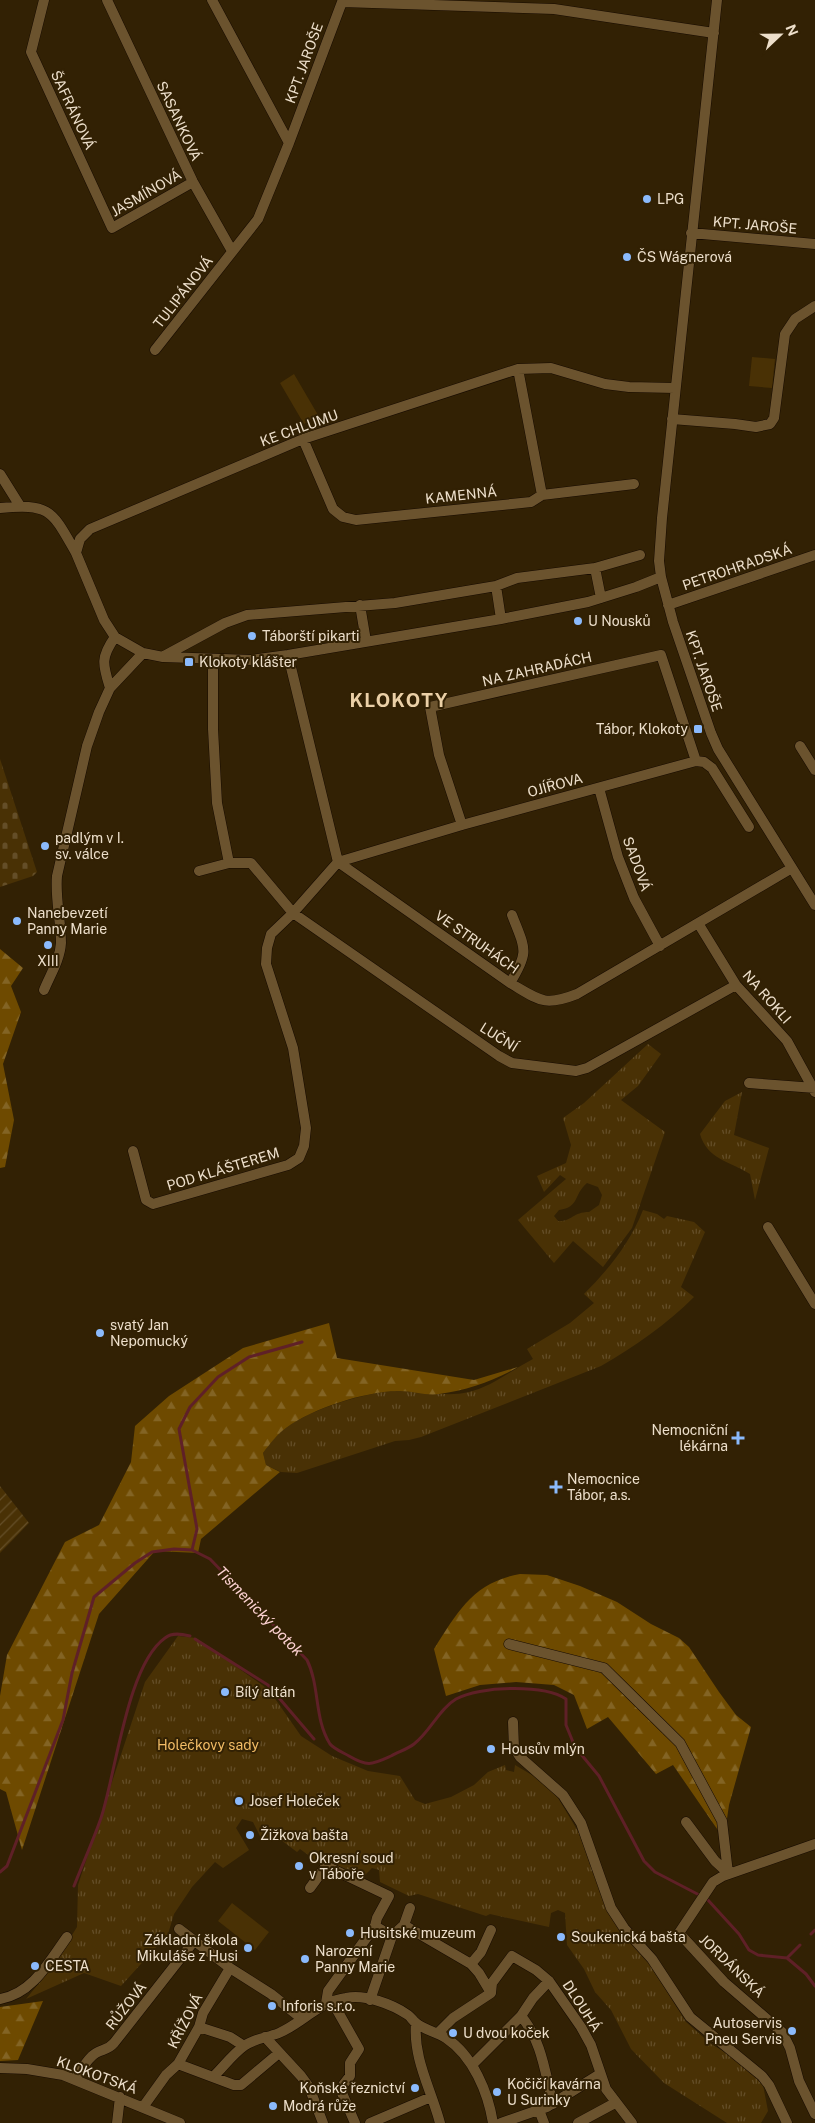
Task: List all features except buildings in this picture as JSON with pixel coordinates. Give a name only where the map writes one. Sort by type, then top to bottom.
[{"type":"street","name":"ŠAFRÁNOVÁ","points":[[44,0],[31,52],[112,228]]},
{"type":"street","name":"SASANKOVÁ","points":[[107,0],[193,182],[232,251]]},
{"type":"street","points":[[212,0],[289,143]]},
{"type":"street","name":"KPT. JAROŠE","points":[[717,0],[675,388],[659,561],[668,605],[714,741],[815,905]]},
{"type":"street","name":"KPT. JAROŠE","points":[[232,251],[258,219],[289,143],[341,1],[554,9],[714,33]]},
{"type":"street","name":"JASMÍNOVÁ","points":[[112,228],[193,182]]},
{"type":"street","name":"KPT. JAROŠE","points":[[692,233],[815,244]]},
{"type":"street","name":"TULIPÁNOVÁ","points":[[155,350],[232,251]]},
{"type":"street","points":[[672,419],[756,427],[770,424],[774,418],[785,334],[795,319],[815,306]]},
{"type":"street","name":"KE CHLUMU","points":[[76,553],[80,539],[90,529],[302,439],[518,369],[551,368],[605,384],[629,387],[675,388]]},
{"type":"street","points":[[518,369],[542,495]]},
{"type":"street","name":"KAMENNÁ","points":[[302,439],[333,508],[343,517],[356,520],[531,502],[542,495],[634,484]]},
{"type":"street","points":[[0,474],[20,506]]},
{"type":"street","points":[[0,508],[28,505],[43,509],[56,518],[76,553],[104,620],[115,637],[143,653],[164,657],[250,660],[288,655],[502,619],[601,598],[661,577]]},
{"type":"street","points":[[164,657],[225,623],[247,615],[395,603],[496,586],[517,578],[595,568],[640,555]]},
{"type":"street","name":"PETROHRADSKÁ","points":[[668,605],[815,555]]},
{"type":"street","points":[[595,568],[601,598]]},
{"type":"street","points":[[496,586],[502,619]]},
{"type":"street","points":[[360,606],[366,641]]},
{"type":"street","points":[[110,688],[104,667],[105,650],[115,637]]},
{"type":"street","points":[[44,990],[57,962],[61,944],[56,890],[57,876],[87,746],[110,688],[143,653]]},
{"type":"street","points":[[288,655],[338,862]]},
{"type":"street","name":"NA ZAHRADÁCH","points":[[462,825],[439,755],[430,707],[661,655],[696,761]]},
{"type":"street","points":[[199,871],[229,863],[217,803],[212,659]]},
{"type":"street","points":[[800,746],[815,770]]},
{"type":"street","points":[[696,761],[704,762],[712,768],[749,827]]},
{"type":"street","name":"OJÍŘOVA","points":[[338,862],[462,825],[696,761]]},
{"type":"street","name":"SADOVÁ","points":[[599,788],[618,857],[634,898],[660,946]]},
{"type":"street","name":"VE STRUHÁCH","points":[[338,862],[510,983],[539,1000],[556,1002],[577,994],[792,868]]},
{"type":"street","name":"POD KLÁŠTEREM","points":[[133,1151],[146,1200],[153,1204],[288,1165],[298,1158],[304,1146],[306,1128],[293,1048],[266,964],[267,948],[271,934],[293,914],[338,862]]},
{"type":"street","name":"LUČNÍ","points":[[229,863],[251,863],[293,914],[512,1063],[576,1071],[587,1068],[736,985]]},
{"type":"street","points":[[510,983],[524,957],[523,943],[512,916]]},
{"type":"street","name":"NA ROKLI","points":[[698,923],[736,985],[787,1041],[814,1090]]},
{"type":"street","points":[[749,1083],[814,1090]]},
{"type":"street","points":[[768,1227],[815,1304]]},
{"type":"street","points":[[509,1644],[604,1668],[680,1743],[722,1820],[728,1873]]},
{"type":"street","points":[[513,1722],[514,1748],[520,1757],[563,1795],[580,1823],[611,1908],[624,1928],[652,1959],[690,2017],[701,2028],[744,2060],[769,2085],[787,2123]]},
{"type":"street","points":[[686,1822],[715,1861],[728,1873]]},
{"type":"street","name":"JORDÁNSKÁ","points":[[815,1844],[728,1873],[713,1882],[679,1934],[724,1982],[782,2032],[790,2048],[799,2081],[815,2114]]},
{"type":"street","points":[[310,1888],[326,1866],[389,1896],[377,1918],[375,1926],[328,1991],[326,2003]]},
{"type":"street","points":[[370,2000],[392,1936],[404,1925],[410,1908]]},
{"type":"street","points":[[404,1925],[471,1964],[479,1972],[491,1993],[452,2018],[438,2033]]},
{"type":"street","points":[[375,1926],[392,1936]]},
{"type":"street","points":[[179,1929],[230,1968],[304,2017]]},
{"type":"street","points":[[471,1964],[481,1952],[491,1930]]},
{"type":"street","points":[[0,1999],[20,1992],[28,1986],[42,1972],[67,1937]]},
{"type":"street","name":"RŮŽOVÁ","points":[[75,2079],[96,2052],[106,2050],[114,2044],[194,1941]]},
{"type":"street","name":"DLOUHÁ","points":[[491,1993],[492,1983],[512,1956],[536,1970],[549,1981],[588,2039],[606,2089],[632,2123]]},
{"type":"street","name":"KŘÍŽOVÁ","points":[[142,2107],[166,2075],[178,2064],[199,2027],[203,2013],[230,1968]]},
{"type":"street","points":[[472,2065],[521,2016],[533,1998],[549,1981]]},
{"type":"street","points":[[214,2076],[244,2046],[256,2039],[279,2033],[326,2003],[348,1997],[370,2000],[381,2002],[408,2015],[416,2023],[438,2033],[456,2045],[472,2065],[486,2096],[493,2123]]},
{"type":"street","points":[[337,2000],[338,2010],[359,2049],[350,2063],[350,2076],[342,2088],[342,2093],[355,2123]]},
{"type":"street","points":[[521,2016],[529,2026],[540,2051],[553,2104]]},
{"type":"street","points":[[416,2023],[415,2040],[424,2081],[440,2123]]},
{"type":"street","points":[[199,2027],[230,2037],[244,2046]]},
{"type":"street","points":[[265,2037],[309,2087],[323,2123]]},
{"type":"street","points":[[178,2064],[234,2085],[241,2085],[279,2053]]},
{"type":"street","name":"KLOKOTSKÁ","points":[[0,2068],[48,2071],[75,2079],[178,2123]]},
{"type":"street","points":[[501,2123],[553,2104],[600,2074]]},
{"type":"street","points":[[117,2123],[120,2097]]},
{"type":"street","points":[[370,2123],[431,2097]]},
{"type":"street","points":[[578,2123],[615,2103]]},
{"type":"street","points":[[539,2110],[544,2123]]},
{"type":"green space","points":[[752,357],[775,359],[772,388],[749,386]]},
{"type":"green space","points":[[294,374],[318,415],[304,424],[280,383]]},
{"type":"green space","points":[[0,759],[37,872],[33,876],[0,887]]},
{"type":"green space","points":[[0,949],[23,968],[11,986],[21,1012],[3,1064],[14,1120],[5,1167],[0,1168]]},
{"type":"green space","points":[[648,1044],[661,1054],[638,1086],[621,1100],[665,1132],[632,1228],[603,1267],[573,1241],[554,1263],[518,1220],[566,1179],[560,1175],[544,1192],[537,1176],[566,1163],[571,1145],[563,1118],[584,1103]],"holes":[[[587,1183],[598,1187],[602,1195],[599,1205],[589,1212],[584,1212],[562,1221],[558,1221],[554,1216],[559,1210],[570,1206]]]},
{"type":"green space","points":[[742,1092],[734,1135],[769,1148],[755,1200],[750,1174],[713,1154],[703,1142],[700,1134],[725,1101]]},
{"type":"green space","points":[[643,1210],[657,1214],[664,1219],[667,1216],[694,1222],[705,1232],[681,1287],[694,1297],[638,1343],[601,1366],[421,1437],[395,1441],[297,1473],[281,1472],[266,1465],[263,1453],[273,1440],[286,1428],[312,1413],[345,1401],[379,1393],[395,1391],[446,1394],[469,1392],[493,1382],[533,1359],[527,1349],[570,1323],[594,1303],[584,1294],[618,1255],[632,1234]]},
{"type":"green space","points":[[329,1323],[337,1358],[474,1380],[518,1367],[490,1381],[460,1390],[434,1394],[402,1391],[370,1394],[339,1402],[310,1414],[283,1430],[263,1453],[266,1465],[280,1472],[201,1539],[198,1553],[155,1551],[99,1614],[22,1850],[6,1792],[0,1789],[0,1696],[7,1655],[65,1542],[99,1525],[131,1462],[135,1426],[169,1396],[243,1348]]},
{"type":"green space","points":[[0,1486],[29,1523],[0,1553]]},
{"type":"green space","points":[[520,1574],[547,1575],[580,1586],[617,1602],[651,1624],[679,1638],[689,1647],[736,1715],[751,1727],[729,1805],[724,1839],[673,1765],[656,1774],[608,1717],[587,1729],[574,1695],[554,1685],[516,1682],[480,1685],[446,1696],[434,1649],[451,1622],[479,1591],[504,1578]]},
{"type":"green space","name":"Holečkovy sady","points":[[178,1636],[196,1638],[269,1690],[301,1736],[332,1756],[368,1771],[400,1776],[415,1800],[425,1804],[451,1797],[474,1785],[488,1772],[505,1765],[506,1770],[514,1772],[515,1765],[542,1781],[558,1798],[579,1833],[607,1911],[648,1962],[686,2022],[711,2044],[740,2061],[763,2085],[768,2111],[761,2123],[727,2123],[664,2083],[631,2049],[611,2010],[595,1992],[584,1969],[567,1945],[565,1913],[558,1910],[551,1913],[549,1927],[490,1914],[486,1916],[418,1894],[409,1896],[380,1882],[379,1870],[372,1868],[365,1875],[315,1860],[300,1849],[297,1852],[281,1840],[263,1842],[253,1822],[242,1819],[236,1828],[249,1850],[223,1868],[215,1862],[192,1887],[174,1914],[168,1934],[121,1986],[84,1973],[26,1999],[53,1966],[77,1927],[78,1885],[145,1682]]},
{"type":"green space","points":[[232,1903],[269,1932],[255,1950],[218,1921]]},
{"type":"green space","points":[[43,2001],[18,2060],[0,2061],[0,2007]]},
{"type":"waterway","points":[[192,1550],[197,1529],[179,1429],[190,1407],[218,1377],[249,1357],[302,1342]]},
{"type":"waterway","name":"Tismenický potok","points":[[0,1872],[7,1866],[63,1720],[72,1673],[94,1597],[135,1563],[152,1552],[174,1549],[192,1550],[210,1559],[307,1660],[314,1681],[321,1724],[330,1744],[361,1762],[374,1763],[412,1746],[450,1703],[466,1695],[495,1689],[528,1689],[556,1694],[566,1699],[566,1725],[575,1747],[599,1776],[644,1861],[655,1872],[707,1899],[739,1934],[749,1950],[758,1955],[787,1958],[806,1974],[815,1986]]},
{"type":"waterway","points":[[74,1886],[101,1818],[124,1721],[141,1671],[152,1652],[165,1638],[174,1634],[190,1636]]},
{"type":"waterway","points":[[195,1639],[268,1685],[314,1739]]},
{"type":"waterway","points":[[811,1934],[815,1930]]},
{"type":"waterway","points":[[787,1958],[800,1945]]},
{"type":"place","name":"LPG","points":[[647,199]]},
{"type":"place","name":"ČS Wágnerová","points":[[627,257]]},
{"type":"place","name":"U Nousků","points":[[578,621]]},
{"type":"place","name":"Táborští pikarti","points":[[252,636]]},
{"type":"place","name":"Klokoty klášter","points":[[189,662]]},
{"type":"place","name":"Tábor, Klokoty","points":[[698,729]]},
{"type":"place","name":"padlým v I. sv. válce","points":[[45,846]]},
{"type":"place","name":"Nanebevzetí Panny Marie","points":[[17,921]]},
{"type":"place","name":"XIII","points":[[48,945]]},
{"type":"place","name":"svatý Jan Nepomucký","points":[[100,1333]]},
{"type":"place","name":"Nemocniční lékárna","points":[[738,1438]]},
{"type":"place","name":"Nemocnice Tábor, a.s.","points":[[556,1487]]},
{"type":"place","name":"Bílý altán","points":[[225,1692]]},
{"type":"place","name":"Housův mlýn","points":[[491,1749]]},
{"type":"place","name":"Josef Holeček","points":[[239,1801]]},
{"type":"place","name":"Žižkova bašta","points":[[250,1835]]},
{"type":"place","name":"Okresní soud v Táboře","points":[[299,1866]]},
{"type":"place","name":"Husitské muzeum","points":[[350,1933]]},
{"type":"place","name":"Soukenická bašta","points":[[561,1937]]},
{"type":"place","name":"Základní škola Mikuláše z Husi","points":[[248,1948]]},
{"type":"place","name":"Narození Panny Marie","points":[[305,1959]]},
{"type":"place","name":"CESTA","points":[[35,1966]]},
{"type":"place","name":"Inforis s.r.o.","points":[[272,2006]]},
{"type":"place","name":"Autoservis Pneu Servis","points":[[792,2031]]},
{"type":"place","name":"U dvou koček","points":[[453,2033]]},
{"type":"place","name":"Koňské řeznictví","points":[[415,2088]]},
{"type":"place","name":"Kočičí kavárna U Surinky","points":[[497,2092]]},
{"type":"place","name":"Modrá růže","points":[[273,2106]]},
{"type":"district","name":"KLOKOTY","points":[[399,700]]}]
